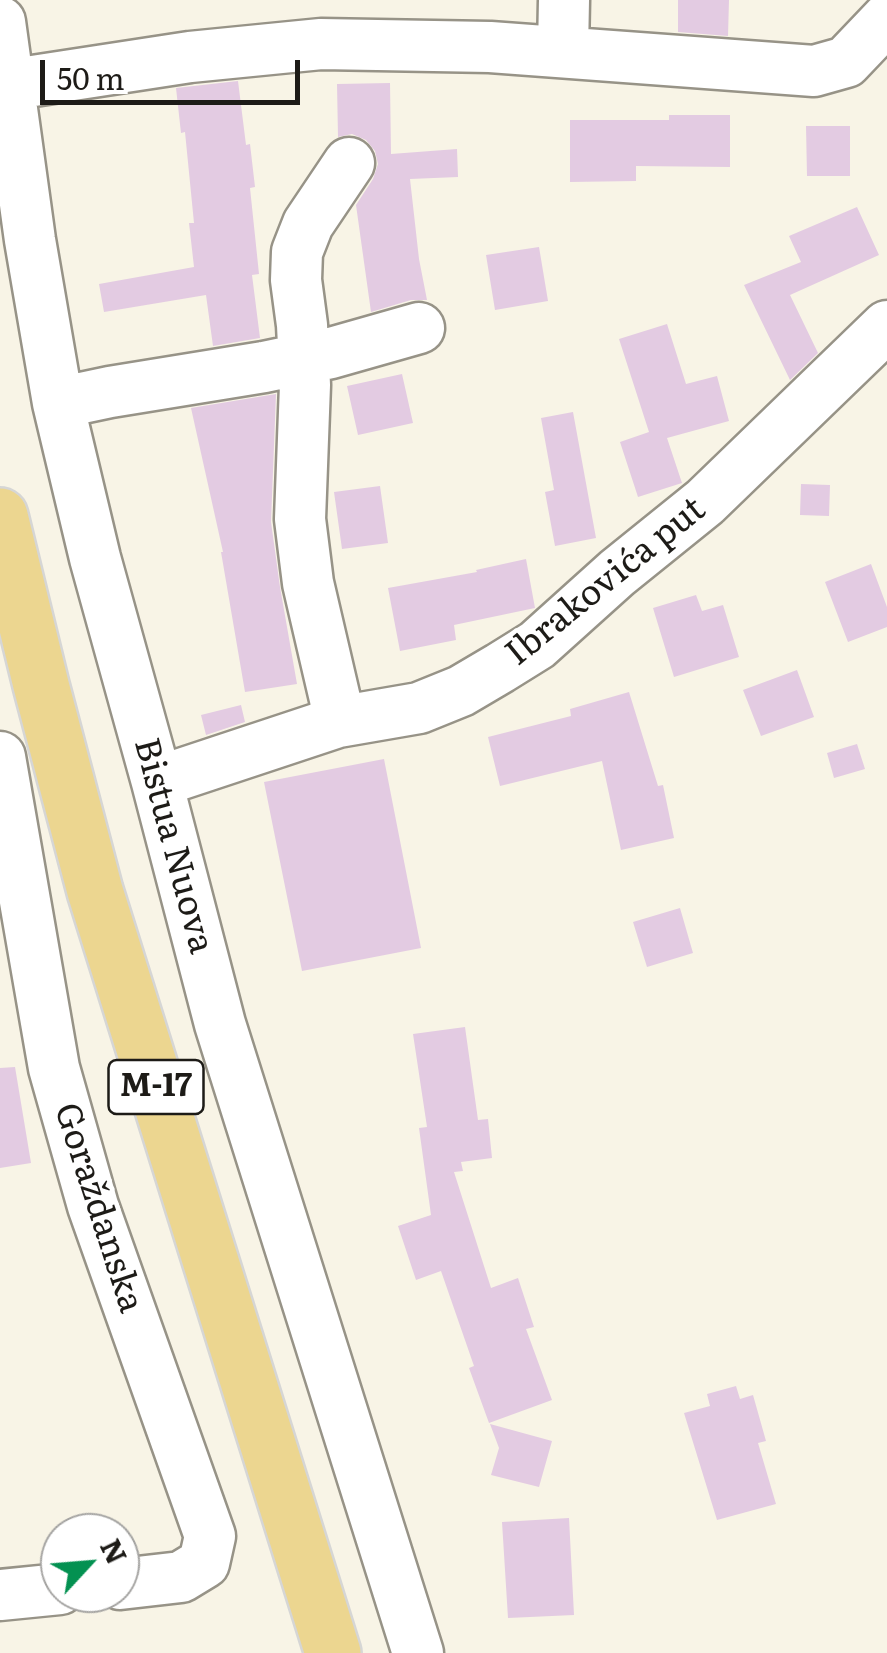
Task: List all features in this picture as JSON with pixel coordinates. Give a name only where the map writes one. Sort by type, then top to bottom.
[{"type":"highway","name":"M-17","points":[[0,516],[95,892],[333,1653]]},
{"type":"street","points":[[563,51],[564,0]]},
{"type":"street","points":[[7,85],[190,57],[321,44],[490,47],[814,71],[846,62],[887,18]]},
{"type":"street","name":"Bistua Nuova","points":[[0,22],[30,240],[58,403],[95,558],[220,1024],[418,1653]]},
{"type":"street","points":[[338,722],[308,583],[300,519],[304,359],[296,280],[297,252],[308,224],[349,163]]},
{"type":"street","name":"Ibrakovića put","points":[[157,782],[338,722],[419,708],[461,691],[538,645],[617,572],[705,502],[887,326]]},
{"type":"street","points":[[58,403],[304,359],[419,328]]},
{"type":"street","name":"Goraždanska","points":[[0,756],[54,1068],[93,1206],[210,1536],[204,1564],[182,1577],[140,1582]]},
{"type":"street","points":[[0,1595],[40,1591]]},
{"type":"building","points":[[678,0],[729,0],[728,36],[678,32]]},
{"type":"building","points":[[238,81],[255,187],[250,188],[259,274],[252,275],[260,338],[213,346],[206,295],[104,312],[99,284],[194,267],[185,132],[181,133],[176,88]]},
{"type":"building","points":[[390,83],[391,154],[457,149],[458,177],[410,179],[427,300],[411,300],[371,312],[356,205],[378,164],[375,151],[366,140],[352,134],[338,137],[337,84]]},
{"type":"building","points":[[669,115],[730,115],[730,167],[636,166],[636,181],[570,182],[570,120],[669,120]]},
{"type":"building","points":[[806,126],[850,126],[850,176],[807,176]]},
{"type":"building","points":[[857,207],[879,255],[790,295],[818,353],[790,380],[744,285],[801,262],[789,236]]},
{"type":"building","points":[[539,247],[548,301],[495,310],[486,255]]},
{"type":"building","points":[[667,324],[686,384],[717,376],[729,421],[667,438],[682,483],[638,497],[620,442],[649,432],[619,339]]},
{"type":"building","points":[[402,374],[413,423],[358,435],[347,386]]},
{"type":"building","points":[[276,394],[271,522],[297,684],[245,692],[223,552],[191,408]]},
{"type":"building","points":[[573,412],[596,538],[555,546],[545,492],[554,490],[541,418]]},
{"type":"building","points":[[801,484],[830,485],[829,516],[800,515]]},
{"type":"building","points":[[380,486],[388,543],[342,549],[334,492]]},
{"type":"building","points":[[526,559],[535,608],[454,625],[456,640],[400,651],[388,588]]},
{"type":"building","points":[[871,564],[887,607],[887,627],[848,642],[825,582]]},
{"type":"building","points":[[696,595],[702,611],[723,605],[739,657],[674,677],[653,608]]},
{"type":"building","points":[[797,670],[814,717],[761,736],[743,690]]},
{"type":"building","points":[[629,692],[658,786],[663,785],[674,838],[621,850],[602,761],[500,786],[488,737],[571,716],[570,709]]},
{"type":"building","points":[[241,705],[245,722],[206,735],[201,715]]},
{"type":"building","points":[[857,744],[865,769],[834,778],[827,753]]},
{"type":"building","points":[[384,759],[421,948],[302,971],[264,782]]},
{"type":"building","points":[[680,908],[693,953],[647,967],[633,922]]},
{"type":"building","points":[[465,1027],[478,1120],[488,1119],[492,1158],[461,1162],[463,1171],[454,1172],[491,1288],[518,1278],[534,1327],[526,1329],[552,1400],[489,1423],[441,1271],[416,1280],[398,1226],[431,1215],[419,1128],[427,1127],[413,1034]]},
{"type":"building","points":[[15,1067],[31,1163],[0,1168],[0,1068]]},
{"type":"building","points":[[736,1386],[740,1399],[753,1395],[766,1441],[758,1443],[776,1504],[717,1520],[684,1413],[710,1406],[707,1394]]},
{"type":"building","points":[[490,1424],[552,1441],[539,1487],[491,1475],[499,1448]]},
{"type":"building","points":[[569,1518],[574,1615],[508,1618],[502,1522]]}]
